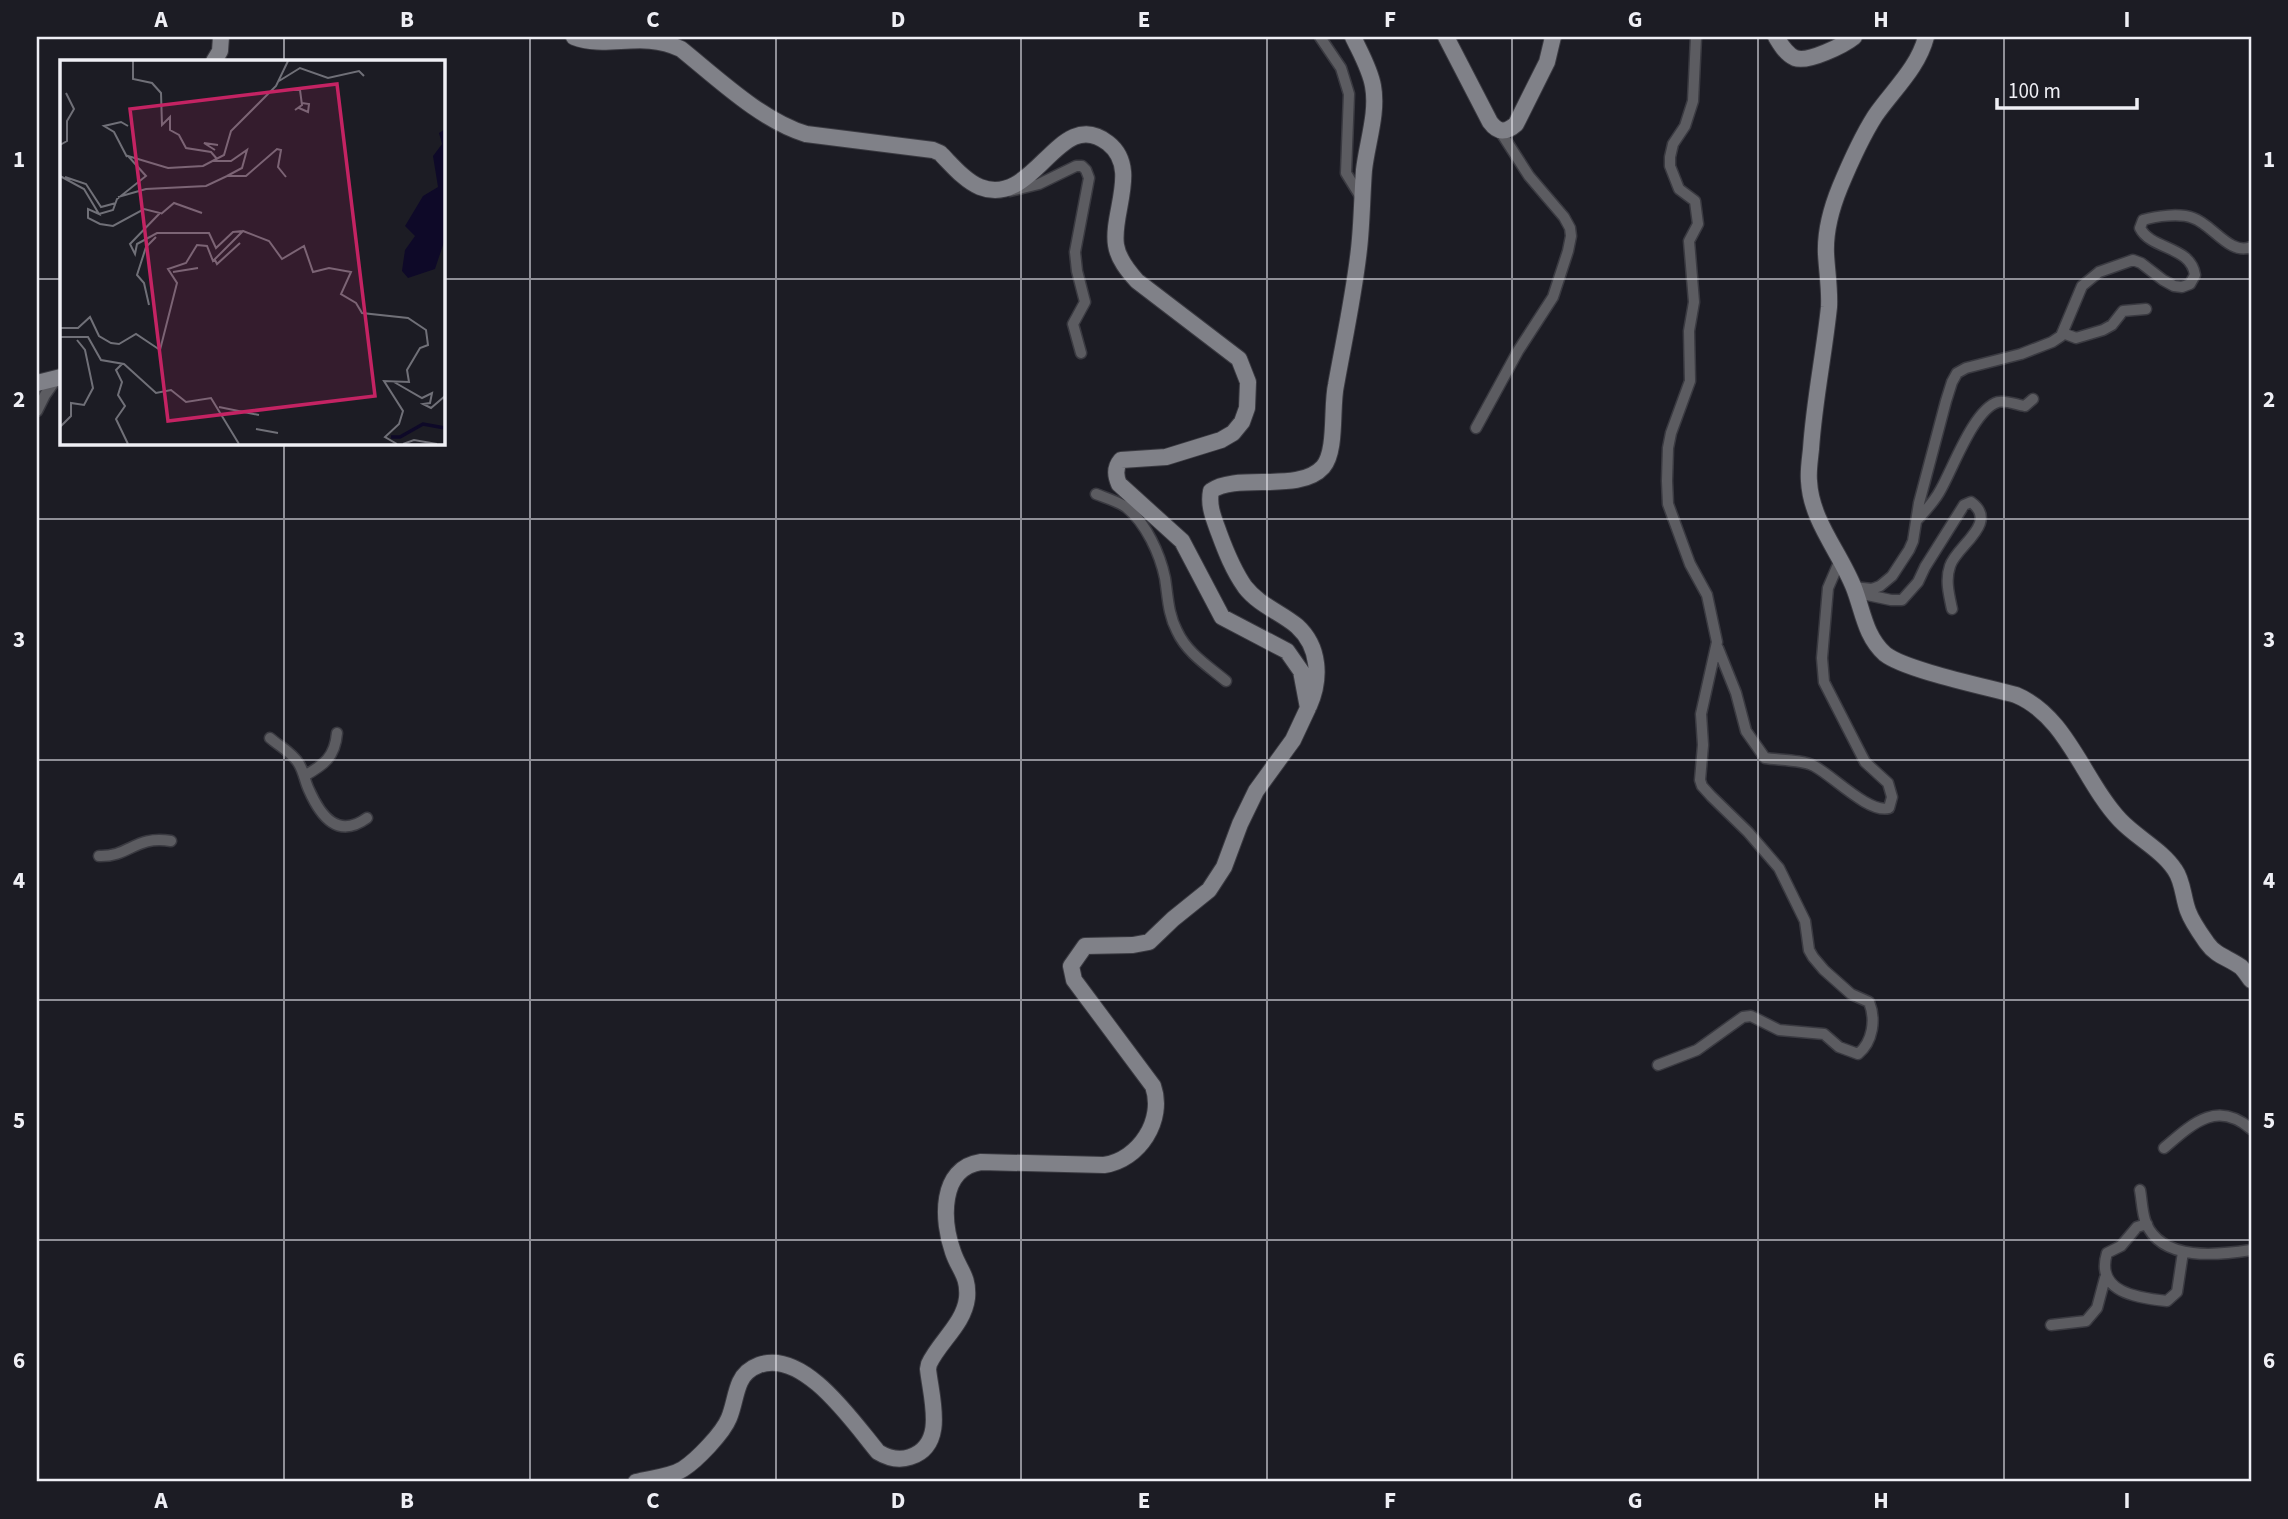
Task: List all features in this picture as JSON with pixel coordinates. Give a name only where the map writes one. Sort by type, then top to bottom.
[{"type":"main road","points":[[215,60],[220,51],[221,37]]},
{"type":"main road","points":[[574,37],[592,40],[646,39],[671,45],[681,49],[771,119],[788,129],[806,134],[937,151],[976,185],[990,190],[1003,191],[1020,182],[1073,137],[1092,135],[1108,142],[1119,156],[1123,169],[1116,240],[1127,269],[1138,281],[1231,351],[1244,367],[1248,382],[1247,408],[1242,422],[1233,433],[1222,440],[1173,456],[1121,460],[1116,473],[1119,484],[1182,541],[1222,617],[1287,651],[1301,671],[1308,708]]},
{"type":"main road","points":[[636,1482],[680,1471],[695,1459],[728,1420],[744,1374],[765,1363],[781,1363],[811,1376],[878,1452],[887,1457],[908,1457],[916,1454],[929,1442],[934,1427],[929,1364],[961,1315],[967,1299],[962,1268],[952,1250],[945,1209],[953,1179],[964,1167],[981,1162],[1093,1165],[1117,1163],[1129,1156],[1147,1135],[1157,1114],[1158,1104],[1153,1086],[1074,980],[1071,966],[1085,946],[1149,942],[1209,890],[1224,867],[1256,791],[1293,740],[1318,681],[1317,666],[1308,640],[1296,626],[1262,604],[1246,587],[1230,562],[1210,499],[1211,491],[1217,486],[1266,483],[1309,476],[1321,469],[1327,461],[1331,444],[1333,397],[1360,248],[1362,199],[1374,110],[1373,86],[1353,37]]},
{"type":"main road","points":[[1446,37],[1490,122],[1500,131],[1510,129],[1516,124],[1547,62],[1553,37]]},
{"type":"main road","points":[[1776,37],[1785,51],[1800,60],[1814,57],[1854,37]]},
{"type":"main road","points":[[1926,37],[1917,60],[1876,115],[1864,136],[1828,222],[1826,253],[1829,298],[1824,356],[1813,419],[1809,481],[1814,508],[1854,589],[1865,625],[1872,638],[1891,659],[2016,695],[2040,709],[2060,733],[2094,788],[2119,818],[2167,860],[2177,873],[2189,913],[2208,945],[2220,957],[2241,967],[2251,980]]},
{"type":"main road","points":[[37,383],[59,378]]},
{"type":"street","points":[[1320,37],[1341,68],[1349,94],[1346,173],[1362,199]]},
{"type":"street","points":[[1696,37],[1693,102],[1685,126],[1673,144],[1670,157],[1670,166],[1679,189],[1695,201],[1698,223],[1689,241],[1694,302],[1689,331],[1690,381],[1668,448],[1668,504],[1690,565],[1707,595],[1720,655],[1736,694],[1746,732],[1765,758],[1815,766],[1859,798],[1881,809],[1889,808],[1892,797],[1888,783],[1865,762],[1824,682],[1822,658],[1828,588],[1840,560]]},
{"type":"street","points":[[1476,428],[1518,351],[1553,298],[1569,251],[1571,236],[1564,217],[1529,176],[1500,131]]},
{"type":"street","points":[[1003,191],[1039,184],[1076,166],[1082,166],[1086,170],[1089,178],[1075,261],[1085,302],[1073,324],[1080,353]]},
{"type":"street","points":[[1854,589],[1880,586],[1892,576],[1913,541],[1919,503],[1946,401],[1957,373],[2052,342],[2063,333],[2082,286],[2099,272],[2133,260],[2141,263],[2163,281],[2174,286],[2186,286],[2195,275],[2191,264],[2178,253],[2142,233],[2140,228],[2143,220],[2191,217],[2201,221],[2236,247],[2251,247]]},
{"type":"street","points":[[2063,333],[2073,338],[2085,336],[2108,328],[2123,311],[2146,309]]},
{"type":"street","points":[[37,411],[45,395],[59,378]]},
{"type":"street","points":[[1917,520],[1940,491],[1976,421],[1997,402],[2025,406],[2033,399]]},
{"type":"street","points":[[1119,484],[1096,494],[1127,508],[1140,524],[1155,548],[1164,576],[1168,611],[1183,643],[1226,681]]},
{"type":"street","points":[[1854,589],[1891,600],[1902,600],[1918,582],[1964,505],[1971,502],[1978,509],[1980,523],[1973,537],[1954,557],[1950,566],[1948,593],[1952,609]]},
{"type":"street","points":[[1658,1065],[1697,1050],[1743,1017],[1751,1016],[1779,1030],[1824,1034],[1839,1048],[1858,1054],[1865,1049],[1873,1027],[1869,1002],[1852,995],[1813,957],[1805,921],[1779,868],[1702,786],[1701,714],[1717,642]]},
{"type":"street","points":[[304,776],[330,759],[337,733]]},
{"type":"street","points":[[270,738],[300,764],[310,792],[334,825],[351,826],[367,818]]},
{"type":"street","points":[[99,856],[120,853],[137,843],[152,839],[171,841]]},
{"type":"street","points":[[2164,1148],[2209,1116],[2228,1115],[2251,1129]]},
{"type":"street","points":[[2140,1190],[2147,1224],[2169,1247],[2183,1252],[2222,1254],[2251,1250]]},
{"type":"street","points":[[2051,1325],[2086,1321],[2097,1308],[2105,1278],[2106,1253],[2121,1246],[2133,1230],[2147,1224]]},
{"type":"street","points":[[2105,1278],[2129,1294],[2166,1301],[2177,1292],[2183,1252]]}]
